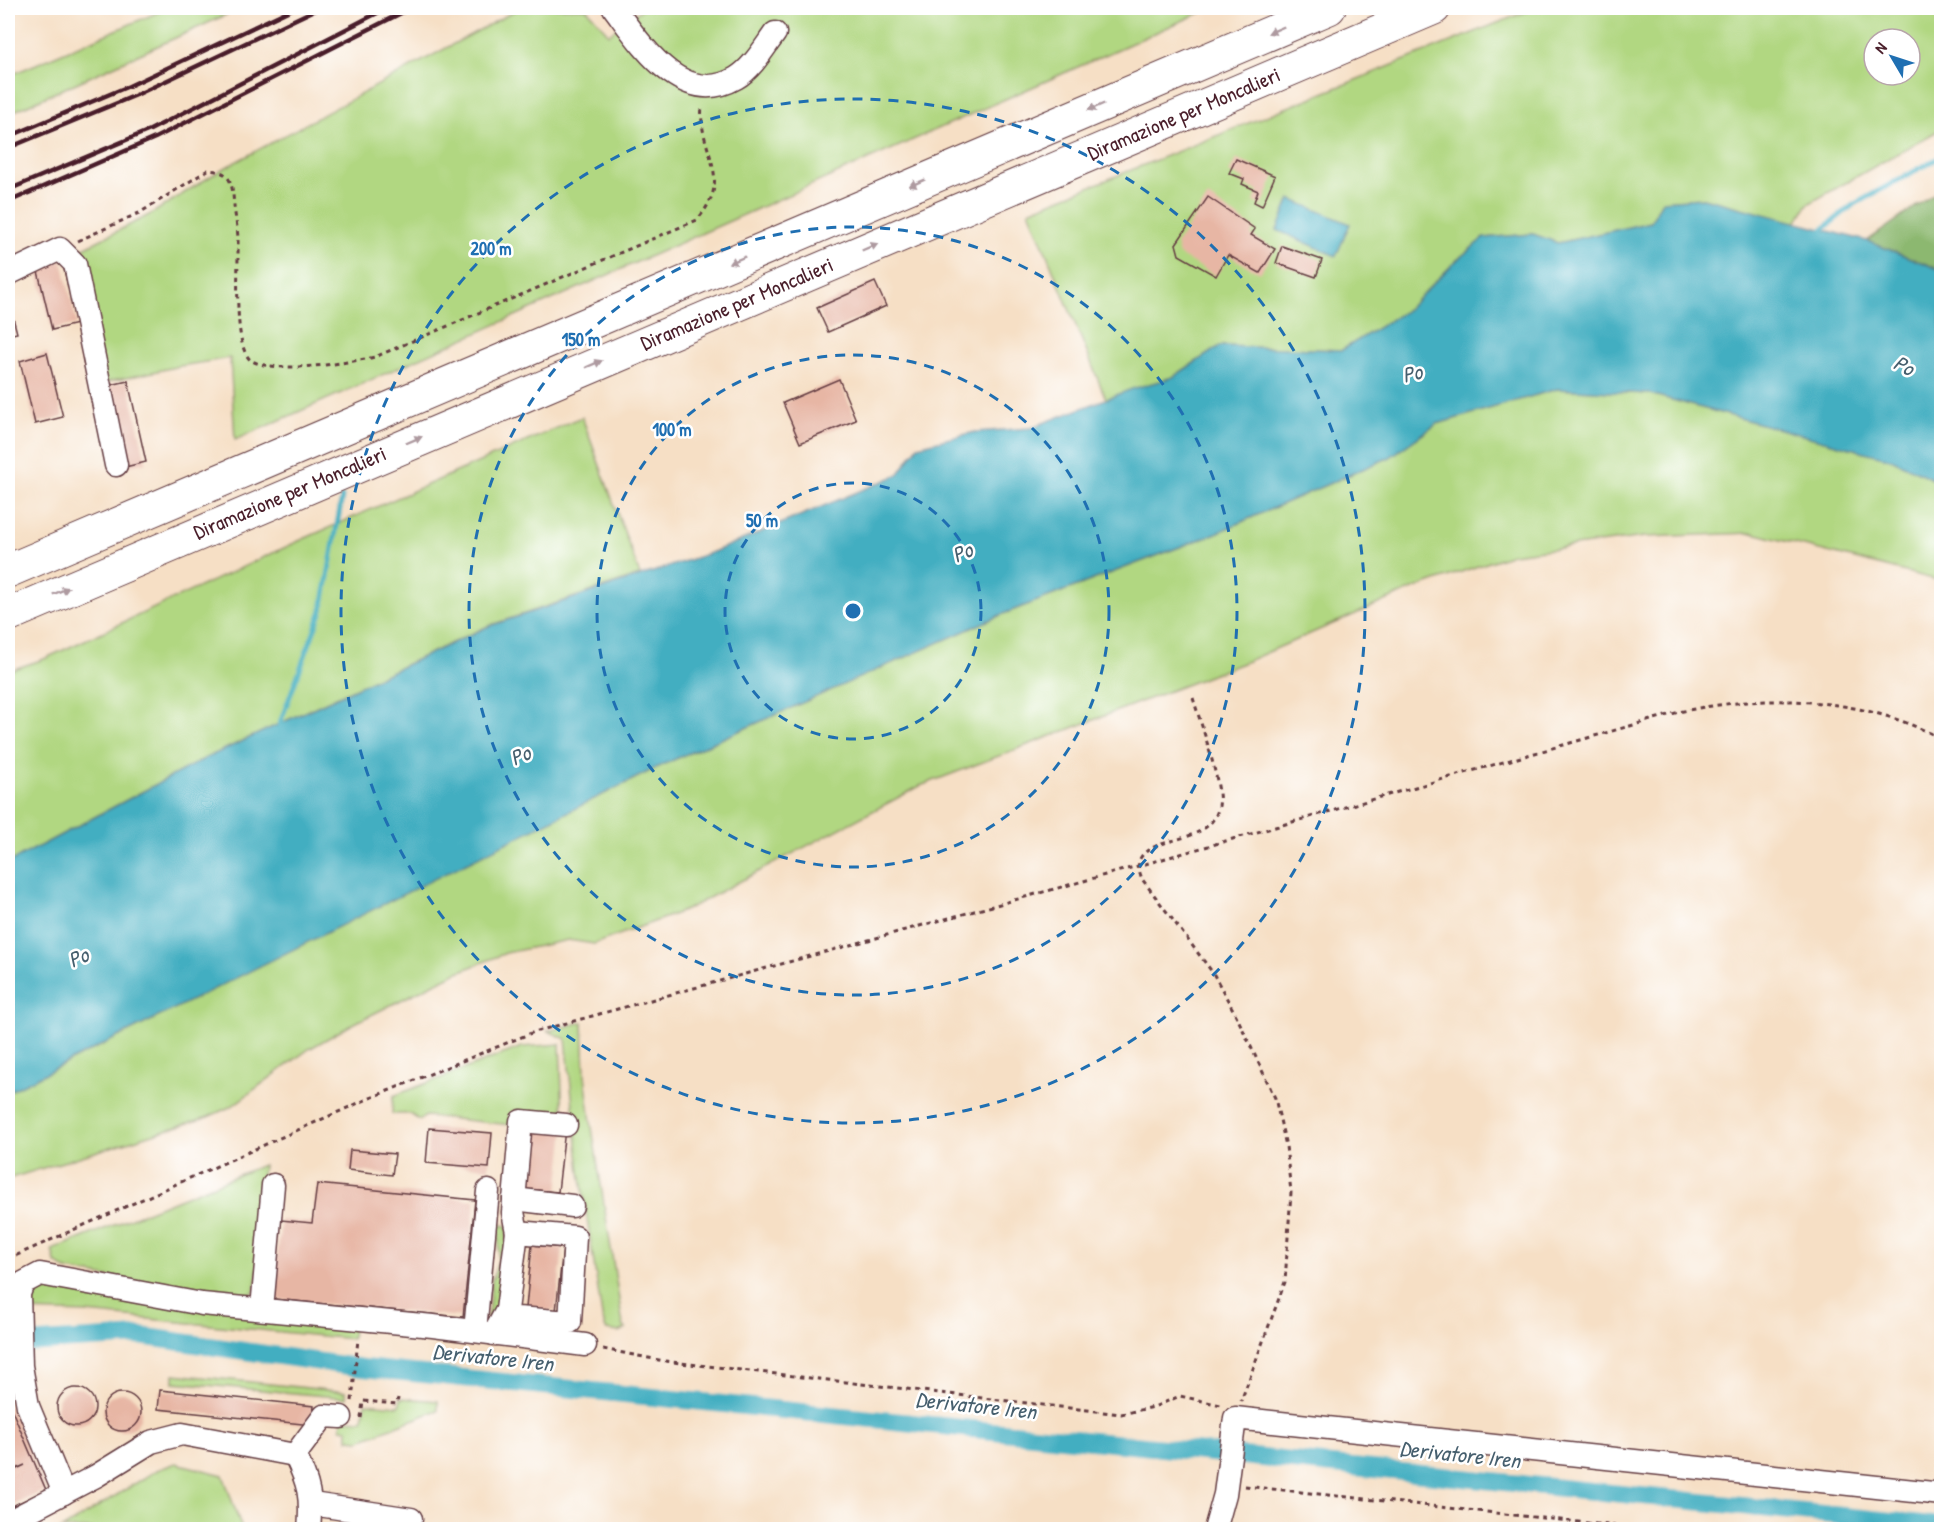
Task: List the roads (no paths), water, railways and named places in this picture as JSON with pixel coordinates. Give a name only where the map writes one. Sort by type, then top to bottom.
[{"type":"highway","name":"Diramazione per Moncalieri","points":[[8,571],[1329,8]]},
{"type":"highway","name":"Diramazione per Moncalieri","points":[[8,615],[1434,8]]},
{"type":"street","points":[[614,8],[646,51],[668,72],[691,83],[720,84],[737,78],[751,65],[775,33]]},
{"type":"street","points":[[8,274],[60,249],[75,264],[116,465]]},
{"type":"street","points":[[491,1327],[507,1310],[517,1232],[513,1212],[521,1121],[566,1125]]},
{"type":"street","points":[[262,1309],[273,1185]]},
{"type":"street","points":[[488,1191],[491,1327]]},
{"type":"street","points":[[514,1199],[572,1206]]},
{"type":"street","points":[[491,1327],[570,1322],[575,1237],[517,1232]]},
{"type":"street","points":[[64,1493],[28,1406],[21,1366],[19,1294],[23,1283],[40,1274],[149,1296],[262,1309],[491,1327],[585,1345]]},
{"type":"street","points":[[8,1387],[16,1405],[35,1424]]},
{"type":"street","points":[[295,1455],[324,1416],[346,1407]]},
{"type":"street","points":[[1215,1530],[1225,1494],[1235,1418],[1941,1494]]},
{"type":"street","points":[[8,1522],[64,1493],[151,1442],[182,1434],[295,1455]]},
{"type":"street","points":[[295,1455],[308,1483],[312,1504],[309,1530]]},
{"type":"street","points":[[312,1504],[411,1518]]},
{"type":"water","name":"Po","points":[[1703,198],[1867,241],[1941,270],[1941,483],[1891,459],[1650,394],[1557,389],[1437,424],[1390,457],[1214,534],[1003,614],[662,765],[8,1092],[8,863],[204,759],[489,626],[713,552],[898,475],[918,446],[975,432],[1030,428],[1132,389],[1173,377],[1220,346],[1342,350],[1407,310],[1458,259],[1484,238],[1533,234],[1558,243],[1651,222],[1662,201]]},
{"type":"water","points":[[1290,199],[1350,224],[1336,256],[1277,230]]},
{"type":"waterway","points":[[1822,230],[1853,205],[1942,156]]},
{"type":"waterway","points":[[280,723],[322,610],[342,497]]},
{"type":"waterway","name":"Derivatore Iren","points":[[8,1344],[140,1336],[363,1368],[1942,1526]]},
{"type":"railway","points":[[8,137],[129,86],[294,8]]},
{"type":"railway","points":[[8,148],[134,96],[319,8]]},
{"type":"railway","points":[[8,190],[150,130],[387,8]]},
{"type":"railway","points":[[8,202],[155,138],[411,8]]}]
